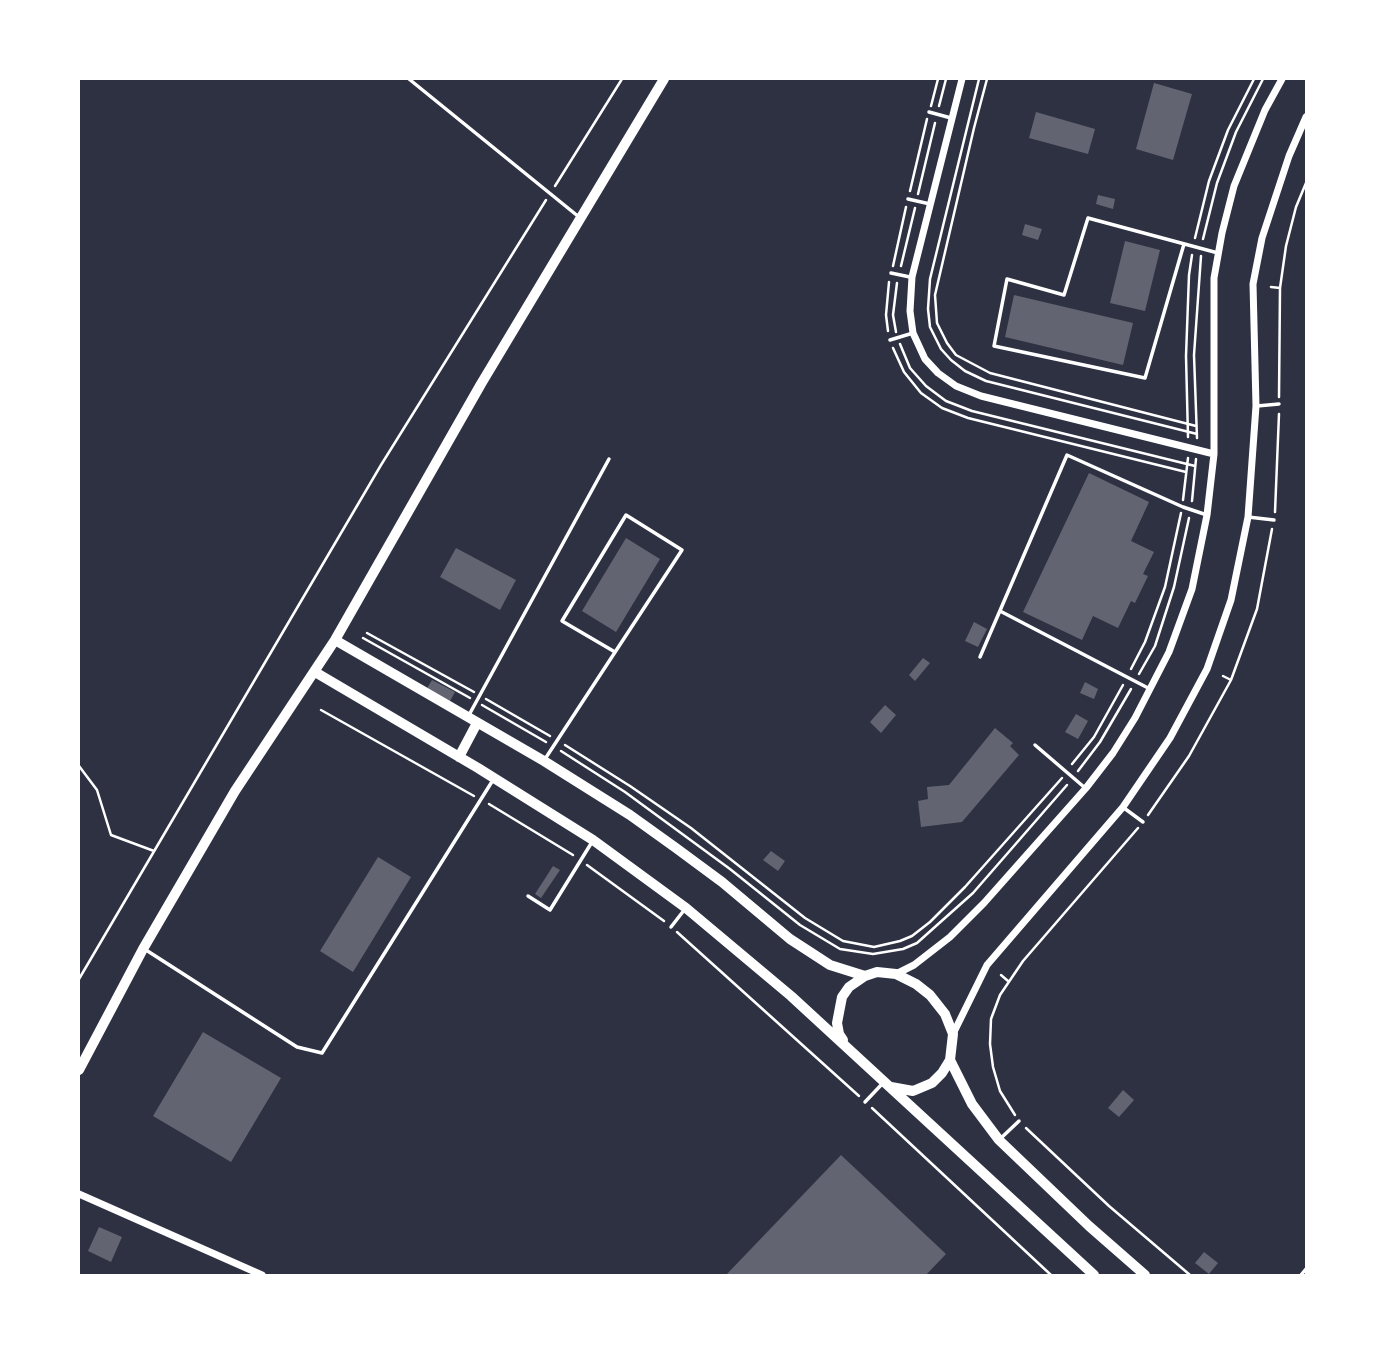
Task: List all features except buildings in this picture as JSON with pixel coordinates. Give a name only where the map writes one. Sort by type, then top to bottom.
[{"type":"street","points":[[79,1070],[143,948],[235,791],[335,640],[475,396],[664,79]]},
{"type":"street","points":[[962,79],[912,277],[910,311],[913,333],[925,359],[956,386],[1003,402],[1214,454]]},
{"type":"street","points":[[896,974],[914,965],[950,937],[984,903],[1086,788],[1113,753],[1168,653],[1192,589],[1207,515],[1214,454],[1213,291],[1218,253],[1234,186],[1265,110],[1282,79]]},
{"type":"street","points":[[887,1084],[913,1091],[932,1083],[942,1073],[950,1060],[953,1034],[987,965],[1123,807],[1170,738],[1207,669],[1231,600],[1248,517],[1256,406],[1254,284],[1262,238],[1306,117]]},
{"type":"street","points":[[335,640],[544,761],[676,848],[722,882],[790,939],[830,965],[864,976]]},
{"type":"street","points":[[315,672],[593,840],[686,908],[760,968],[1094,1275]]},
{"type":"street","points":[[459,757],[477,723]]},
{"type":"street","points":[[849,1050],[839,1034],[842,998],[849,987],[864,976],[877,972],[896,974],[930,995],[945,1014],[953,1034]]},
{"type":"street","points":[[950,1060],[972,1104],[999,1140],[1088,1226],[1145,1275]]},
{"type":"street","points":[[79,1195],[262,1275]]},
{"type":"lane","points":[[409,79],[581,218]]},
{"type":"lane","points":[[929,112],[953,118]]},
{"type":"lane","points":[[908,199],[931,204]]},
{"type":"lane","points":[[1184,244],[1145,379],[994,346],[1007,279],[1065,295],[1088,218],[1218,253]]},
{"type":"lane","points":[[891,272],[912,277]]},
{"type":"lane","points":[[890,341],[913,333]]},
{"type":"lane","points":[[1256,406],[1279,404]]},
{"type":"lane","points":[[980,657],[1067,455],[1183,507],[1207,515]]},
{"type":"lane","points":[[467,718],[609,459]]},
{"type":"lane","points":[[544,761],[682,550],[626,515],[562,621],[615,652]]},
{"type":"lane","points":[[1248,517],[1274,520]]},
{"type":"lane","points":[[1000,611],[1150,689]]},
{"type":"lane","points":[[1035,745],[1086,788]]},
{"type":"lane","points":[[143,948],[297,1047],[322,1053],[494,778]]},
{"type":"lane","points":[[1123,807],[1143,822]]},
{"type":"lane","points":[[528,896],[550,910],[593,840]]},
{"type":"lane","points":[[671,927],[686,908]]},
{"type":"lane","points":[[866,1102],[887,1084]]},
{"type":"lane","points":[[999,1140],[1019,1121]]},
{"type":"lane","points":[[1301,1275],[1306,1269]]},
{"type":"path","points":[[79,979],[381,465],[622,79]]},
{"type":"path","points":[[938,79],[886,293],[890,341],[904,372],[921,393],[942,408],[968,418],[1186,472]]},
{"type":"path","points":[[946,79],[899,274],[893,315],[897,338],[910,368],[926,386],[946,401],[972,411],[1195,466]]},
{"type":"path","points":[[363,638],[554,746],[625,792],[800,925],[840,949],[873,954],[888,953],[917,943],[974,893],[1073,778],[1100,742],[1154,646],[1174,587],[1191,510],[1195,466],[1186,356],[1189,275],[1193,247],[1209,181],[1228,130],[1254,79]]},
{"type":"path","points":[[367,633],[557,740],[631,786],[691,828],[805,918],[843,941],[874,947],[912,936],[965,887],[1067,772],[1094,737],[1145,642],[1165,587],[1183,507],[1187,464],[1193,448],[1194,355],[1202,249],[1217,183],[1236,132],[1263,79]]},
{"type":"path","points":[[1190,1275],[1108,1206],[1019,1121],[1000,1091],[993,1066],[991,1019],[1008,981],[1143,822],[1189,756],[1231,680],[1257,609],[1274,520],[1279,463],[1280,288],[1286,246],[1296,207],[1306,183]]},
{"type":"path","points":[[1189,275],[1198,276]]},
{"type":"path","points":[[1271,286],[1280,288]]},
{"type":"path","points":[[1145,642],[1154,646]]},
{"type":"path","points":[[1223,676],[1231,680]]},
{"type":"path","points":[[321,710],[480,799],[581,860],[671,927],[866,1102],[1051,1275]]},
{"type":"path","points":[[79,766],[97,790],[111,835],[154,851]]},
{"type":"path","points":[[685,836],[691,828]]},
{"type":"path","points":[[637,902],[642,895]]},
{"type":"path","points":[[930,922],[936,926]]},
{"type":"path","points":[[1001,975],[1008,981]]}]
